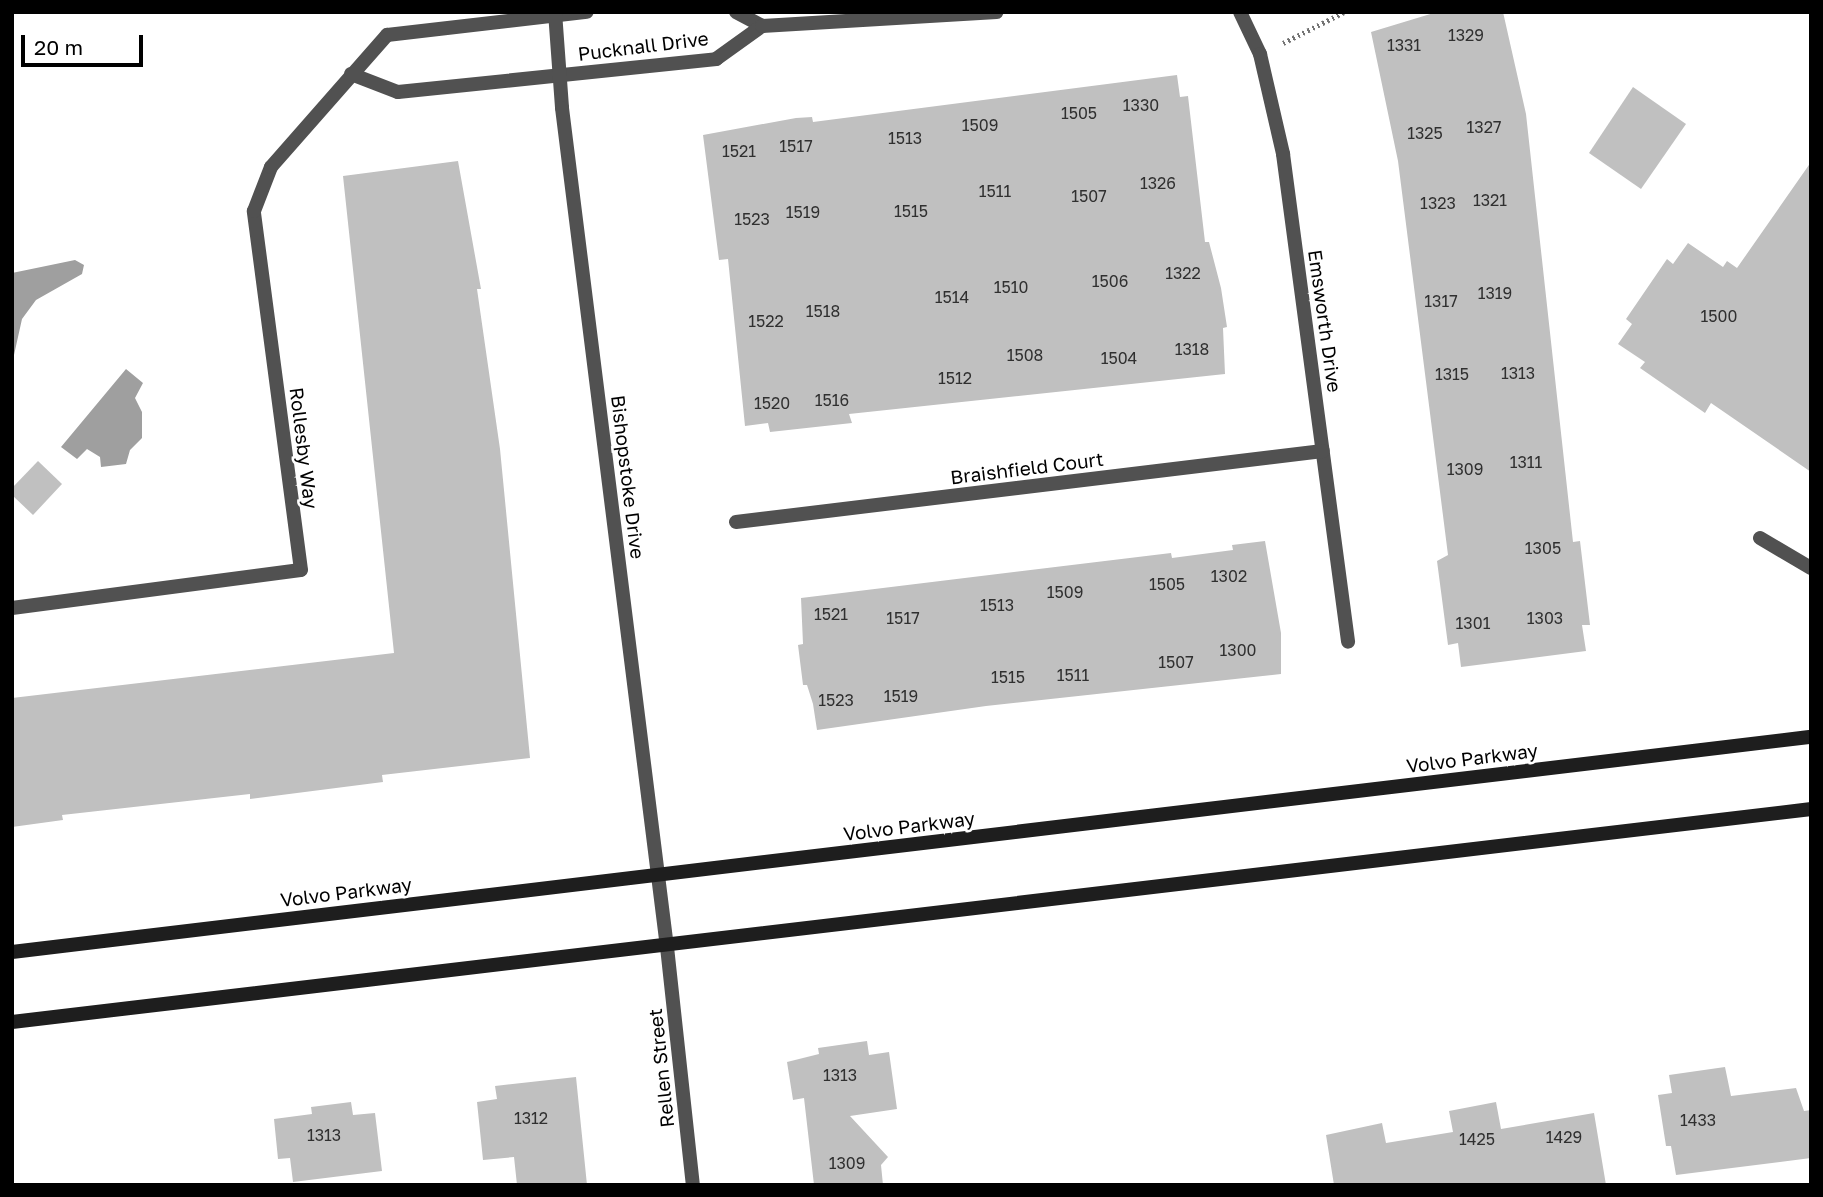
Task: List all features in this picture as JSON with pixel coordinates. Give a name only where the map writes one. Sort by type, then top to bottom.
[{"type":"main road","name":"Volvo Parkway","points":[[12,952],[1811,737]]},
{"type":"main road","points":[[12,1022],[667,947],[1811,809]]},
{"type":"street","points":[[555,14],[587,12]]},
{"type":"street","points":[[736,12],[762,26],[997,12]]},
{"type":"street","name":"Emsworth Drive","points":[[1240,12],[1260,54],[1283,154],[1348,642]]},
{"type":"street","name":"Rollesby Way","points":[[12,608],[301,570],[254,211],[271,167],[387,35],[555,14]]},
{"type":"street","name":"Bishopstoke Drive","points":[[555,14],[560,75],[667,947]]},
{"type":"street","name":"Pucknall Drive","points":[[560,75],[716,59],[762,26]]},
{"type":"street","points":[[351,74],[398,92],[560,75]]},
{"type":"street","name":"Braishfield Court","points":[[736,522],[1323,451]]},
{"type":"street","points":[[1760,538],[1811,568]]},
{"type":"street","name":"Rellen Street","points":[[667,947],[693,1185]]},
{"type":"path","points":[[1260,54],[1344,12]]},
{"type":"shaded area","points":[[75,260],[84,265],[82,274],[36,300],[22,319],[12,364],[12,273]]},
{"type":"shaded area","points":[[126,369],[143,383],[135,398],[142,412],[142,438],[130,450],[126,464],[101,467],[100,457],[87,449],[77,459],[61,447]]},
{"type":"building","points":[[1437,12],[1503,12],[1526,114],[1573,542],[1580,541],[1590,625],[1582,625],[1586,651],[1461,667],[1458,643],[1448,645],[1437,561],[1448,555],[1398,161],[1371,32]]},
{"type":"building","points":[[1177,75],[1180,97],[1188,96],[1205,242],[1209,242],[1221,288],[1227,327],[1223,328],[1225,374],[849,414],[852,423],[770,432],[768,423],[745,426],[728,259],[719,260],[703,135],[796,118],[812,117],[813,122]]},
{"type":"building","points":[[1633,87],[1686,124],[1641,189],[1589,153]]},
{"type":"building","points":[[458,161],[481,289],[477,289],[500,449],[530,758],[382,775],[383,782],[250,799],[250,794],[62,815],[63,820],[12,827],[12,698],[394,653],[343,176]]},
{"type":"building","points":[[1811,162],[1811,472],[1711,403],[1705,413],[1640,368],[1645,362],[1618,344],[1632,324],[1626,319],[1667,259],[1673,264],[1688,243],[1723,267],[1727,261],[1737,268]]},
{"type":"building","points":[[38,461],[62,484],[33,515],[12,495],[12,488]]},
{"type":"building","points":[[1265,541],[1281,633],[1281,674],[986,706],[817,730],[813,704],[807,685],[803,685],[798,645],[803,644],[801,598],[1171,553],[1172,558],[1233,550],[1232,545]]},
{"type":"building","points":[[867,1041],[869,1055],[889,1052],[897,1109],[850,1116],[888,1157],[881,1165],[883,1185],[814,1185],[804,1098],[793,1100],[787,1062],[819,1054],[818,1048]]},
{"type":"building","points":[[1725,1067],[1731,1096],[1796,1088],[1804,1111],[1811,1110],[1811,1158],[1676,1175],[1671,1146],[1666,1146],[1658,1095],[1672,1093],[1669,1075]]},
{"type":"building","points":[[576,1077],[587,1185],[517,1185],[514,1157],[483,1160],[477,1102],[497,1099],[495,1086]]},
{"type":"building","points":[[351,1102],[353,1115],[375,1113],[382,1171],[293,1182],[290,1158],[278,1159],[274,1119],[312,1114],[311,1107]]},
{"type":"building","points":[[1496,1102],[1501,1129],[1594,1113],[1606,1185],[1334,1185],[1326,1135],[1382,1123],[1386,1143],[1453,1132],[1449,1111]]}]
